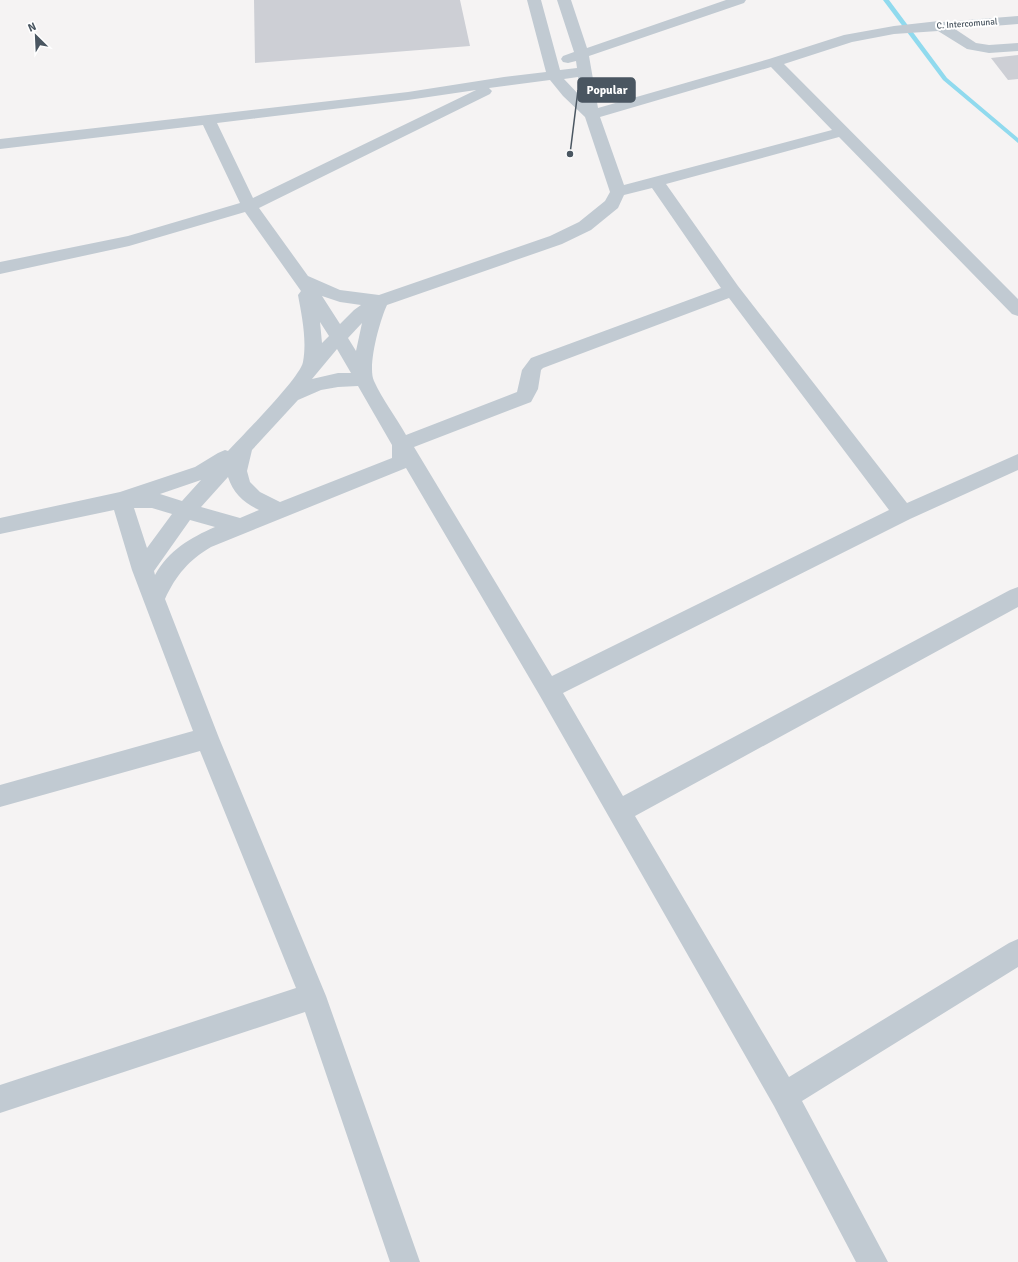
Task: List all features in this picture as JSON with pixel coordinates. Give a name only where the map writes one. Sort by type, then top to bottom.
[{"type":"street","points":[[534,0],[553,70],[568,93],[592,115]]},
{"type":"street","points":[[143,570],[186,510],[291,395],[312,365],[360,314],[380,301],[556,240],[584,226],[612,204],[618,192],[592,115],[582,55],[564,0]]},
{"type":"street","points":[[0,144],[408,96],[504,81],[553,70],[582,55],[739,0]]},
{"type":"street","name":"C. Intercomunal","points":[[592,115],[774,62],[849,38],[894,30],[939,25],[1018,20]]},
{"type":"street","points":[[939,25],[972,46],[989,49],[1018,47]]},
{"type":"street","points":[[774,62],[1018,310]]},
{"type":"street","points":[[553,70],[584,72]]},
{"type":"street","points":[[0,268],[130,241],[249,206],[504,81]]},
{"type":"street","points":[[208,119],[249,206],[301,278],[339,337],[469,559],[548,689],[784,1096],[873,1262]]},
{"type":"street","points":[[618,192],[842,132]]},
{"type":"street","points":[[656,182],[732,290],[903,514]]},
{"type":"street","points":[[301,278],[332,295],[380,301]]},
{"type":"street","points":[[301,278],[309,299],[313,330],[312,365]]},
{"type":"street","points":[[402,444],[524,397],[529,391],[531,370],[533,366],[537,364],[732,290]]},
{"type":"street","points":[[364,379],[364,353],[367,332],[380,301]]},
{"type":"street","points":[[291,395],[317,384],[338,380],[364,379]]},
{"type":"street","points":[[154,598],[173,565],[199,544],[399,463],[403,456],[402,444]]},
{"type":"street","points":[[243,447],[237,471],[243,487],[255,500],[281,510]]},
{"type":"street","points":[[0,526],[121,500],[202,472],[243,447]]},
{"type":"street","points":[[548,689],[903,514],[1018,462]]},
{"type":"street","points":[[121,500],[152,500],[241,526]]},
{"type":"street","points":[[121,500],[143,570],[207,738],[313,996],[405,1262]]},
{"type":"street","points":[[619,812],[638,800],[1018,596]]},
{"type":"street","points":[[0,796],[207,738]]},
{"type":"street","points":[[784,1096],[1018,952]]},
{"type":"street","points":[[0,1099],[313,996]]},
{"type":"building","points":[[254,0],[460,0],[470,46],[255,63]]},
{"type":"building","points":[[1018,55],[1018,79],[1008,80],[991,58]]},
{"type":"waterway","points":[[886,0],[945,79],[1018,141]]},
{"type":"place","name":"Popular","points":[[570,154]]}]
